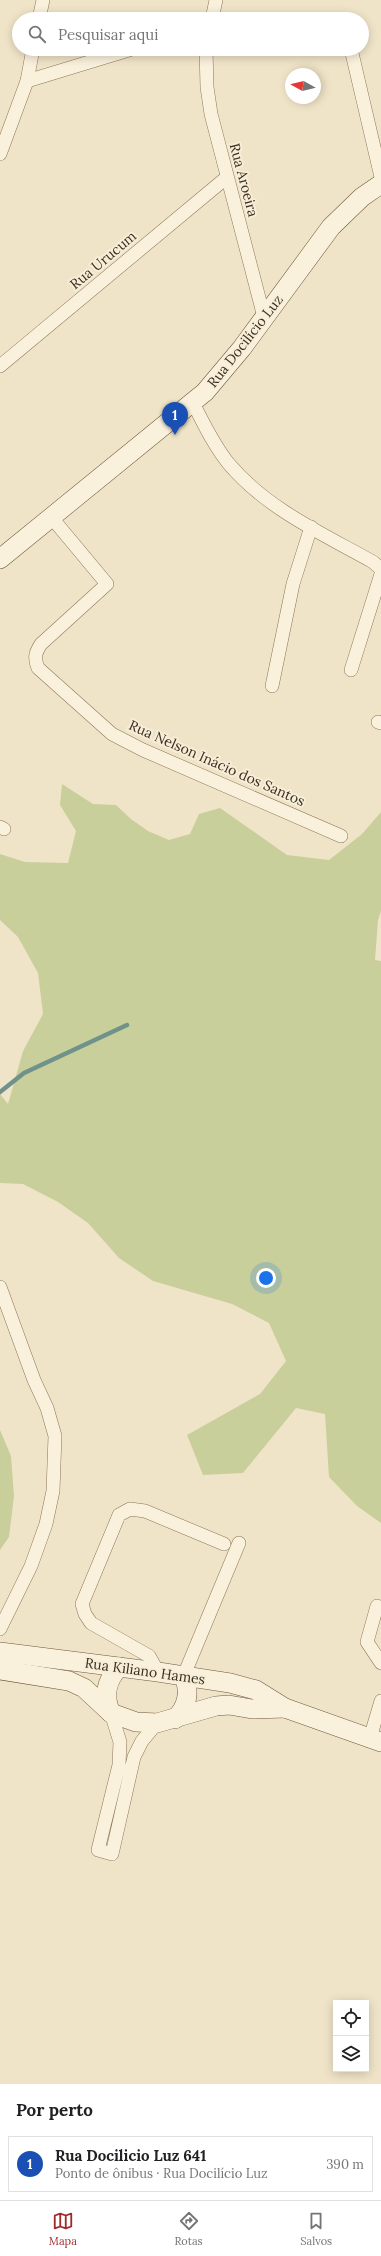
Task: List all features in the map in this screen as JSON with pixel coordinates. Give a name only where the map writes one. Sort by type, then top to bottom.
[{"type":"main road","name":"Rua Docilício Luz","points":[[0,559],[192,404],[227,368],[331,227],[362,197],[381,184]]},
{"type":"main road","name":"Rua Kiliano Hames","points":[[0,1652],[184,1675],[230,1683],[256,1690],[285,1708],[376,1740]]},
{"type":"main road","points":[[111,1713],[106,1701],[107,1688],[109,1680],[119,1667]]},
{"type":"main road","name":"Rua Kiliano Hames","points":[[0,1670],[69,1681],[84,1688],[111,1713],[136,1722],[166,1721],[216,1706],[229,1705],[252,1709],[285,1708]]},
{"type":"main road","points":[[166,1721],[183,1709],[188,1696],[184,1675]]},
{"type":"street","points":[[40,12],[43,0]]},
{"type":"street","points":[[213,12],[216,0]]},
{"type":"street","points":[[0,154],[27,81],[32,56]]},
{"type":"street","points":[[27,81],[109,56]]},
{"type":"street","name":"Rua Aroeira","points":[[206,56],[206,87],[226,178],[264,317]]},
{"type":"street","points":[[353,56],[381,177]]},
{"type":"street","name":"Rua Urucum","points":[[0,366],[226,178]]},
{"type":"street","points":[[192,404],[228,463],[245,481],[281,509],[373,562],[381,569]]},
{"type":"street","name":"Rua Nelson Inácio dos Santos","points":[[52,518],[107,584],[41,644],[36,653],[35,661],[38,668],[112,734],[143,750],[341,836]]},
{"type":"street","points":[[272,686],[293,584],[311,527]]},
{"type":"street","points":[[351,670],[381,574]]},
{"type":"street","points":[[0,1287],[34,1380],[47,1408],[55,1436],[53,1491],[46,1524],[31,1566],[0,1629]]},
{"type":"street","points":[[158,1672],[149,1656],[91,1623],[85,1614],[82,1604],[119,1515],[130,1509],[144,1511],[224,1544]]},
{"type":"street","points":[[184,1675],[239,1543]]},
{"type":"street","points":[[377,1606],[367,1642],[381,1664]]},
{"type":"street","points":[[376,1740],[381,1701]]},
{"type":"street","points":[[111,1713],[120,1742],[120,1765],[98,1850],[112,1854],[134,1757],[142,1741],[166,1721]]},
{"type":"green space","points":[[62,784],[93,804],[116,805],[131,819],[148,831],[169,840],[190,834],[199,814],[220,808],[287,855],[329,860],[362,834],[381,812],[381,911],[378,920],[375,960],[381,961],[381,1523],[357,1506],[329,1477],[325,1414],[296,1408],[243,1473],[203,1475],[187,1435],[260,1394],[286,1361],[269,1323],[232,1304],[153,1281],[119,1258],[88,1223],[58,1202],[23,1184],[0,1183],[0,1094],[8,1104],[23,1051],[43,1014],[38,973],[18,937],[0,920],[0,854],[25,862],[68,863],[76,831],[60,805]]},
{"type":"green space","points":[[0,1430],[11,1456],[14,1496],[9,1537],[0,1550]]},
{"type":"waterway","points":[[0,1092],[24,1073],[127,1025]]},
{"type":"place","name":"Rua Docilicio Luz 641","points":[[175,435]]}]
